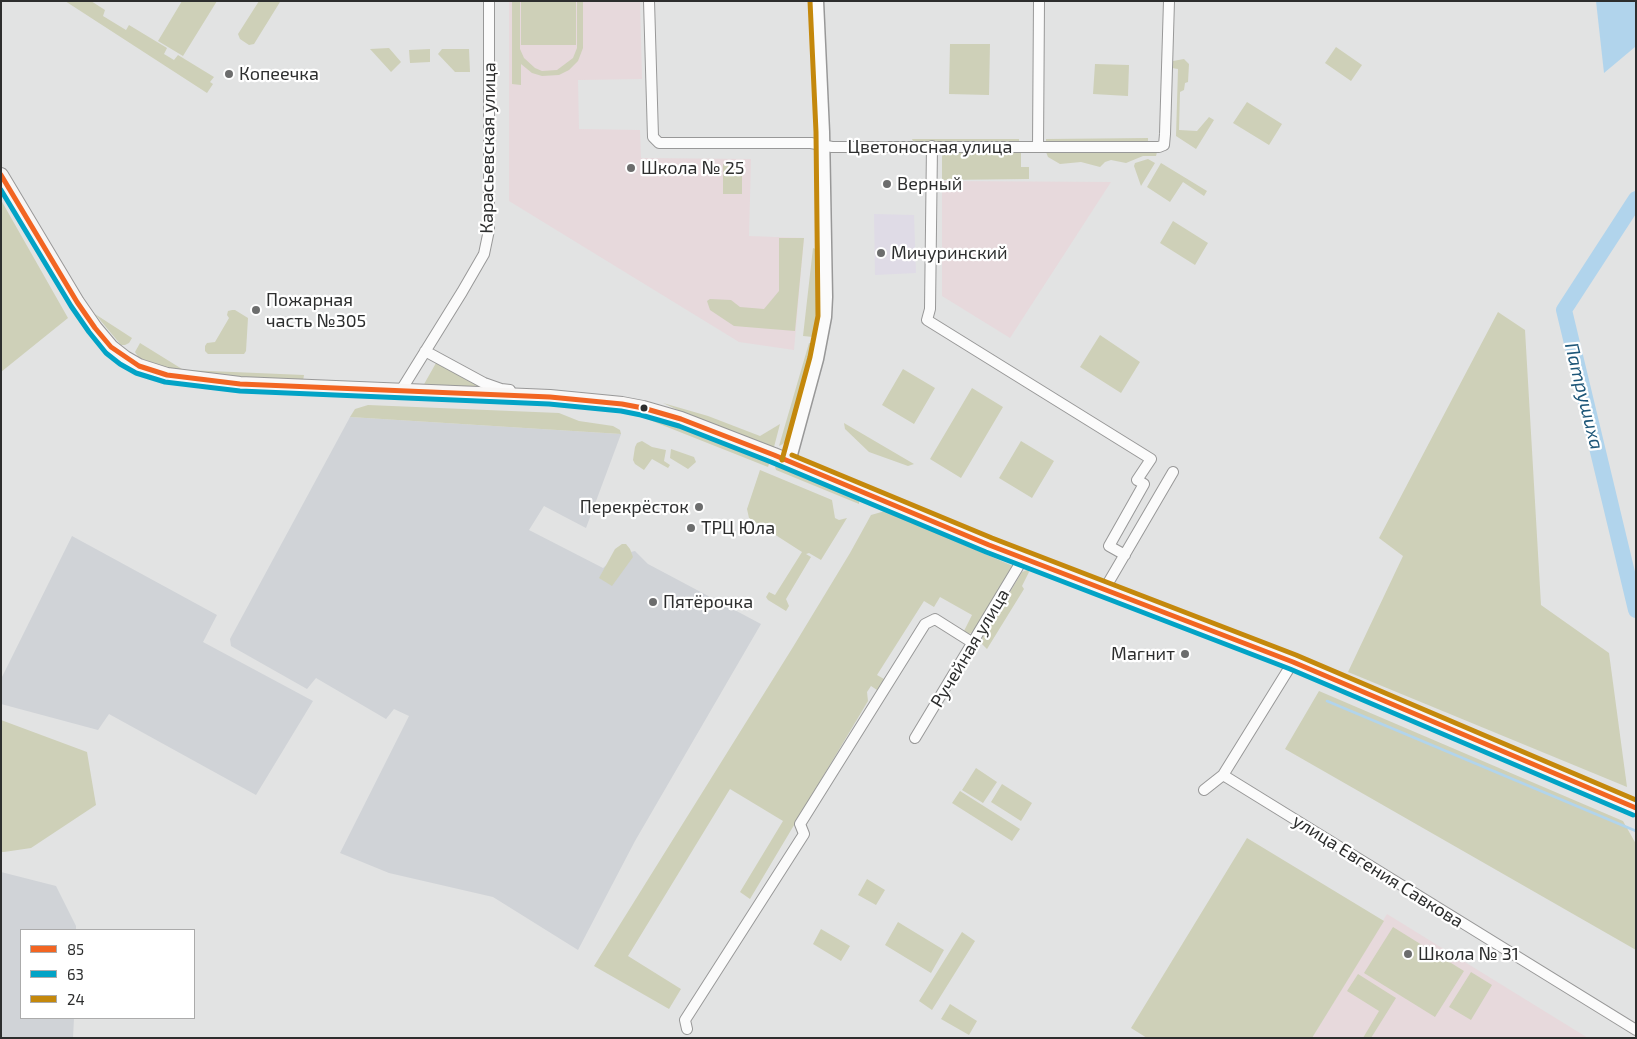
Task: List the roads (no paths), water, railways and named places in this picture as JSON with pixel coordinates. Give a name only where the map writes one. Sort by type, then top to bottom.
[{"type":"main road","points":[[1,175],[77,302],[95,328],[111,347],[139,366],[167,375],[240,384],[550,397],[622,404],[681,419],[1104,590],[1293,662],[1630,805]]},
{"type":"street","name":"Карасьевская улица","points":[[400,392],[484,254],[489,230],[489,1]]},
{"type":"street","name":"Цветоносная улица","points":[[649,1],[653,137],[659,143],[811,143],[823,146],[1038,147],[1164,146],[1169,1]]},
{"type":"street","points":[[789,462],[817,359],[825,317],[823,146],[817,1]]},
{"type":"street","name":"Цветоносная улица","points":[[1038,147],[1040,1]]},
{"type":"street","points":[[932,146],[930,309],[927,320],[1151,458],[1137,480],[1144,484],[1109,546],[1125,555]]},
{"type":"street","points":[[425,351],[484,383],[501,389],[542,393],[550,397]]},
{"type":"street","points":[[1104,590],[1173,472]]},
{"type":"street","name":"Ручейная улица","points":[[915,738],[1024,557]]},
{"type":"street","points":[[687,1029],[685,1020],[804,834],[800,824],[925,624],[935,619],[973,643]]},
{"type":"street","points":[[1204,790],[1223,775],[1293,662]]},
{"type":"street","name":"улица Евгения Савкова","points":[[1223,775],[1636,1030]]},
{"type":"water","points":[[1596,1],[1636,1],[1635,47],[1604,73]]},
{"type":"waterway","name":"Патрушиха","points":[[1636,199],[1564,310],[1636,610]]},
{"type":"waterway","points":[[1327,701],[1636,831]]},
{"type":"place","name":"Копеечка","points":[[229,74]]},
{"type":"place","name":"Школа № 25","points":[[631,168]]},
{"type":"place","name":"Верный","points":[[887,184]]},
{"type":"place","name":"Мичуринский","points":[[881,253]]},
{"type":"place","name":"Пожарная часть №305","points":[[256,310]]},
{"type":"place","name":"Перекрёсток","points":[[699,507]]},
{"type":"place","name":"ТРЦ Юла","points":[[691,528]]},
{"type":"place","name":"Пятёрочка","points":[[653,602]]},
{"type":"place","name":"Магнит","points":[[1185,654]]},
{"type":"place","name":"Школа № 31","points":[[1408,954]]}]
